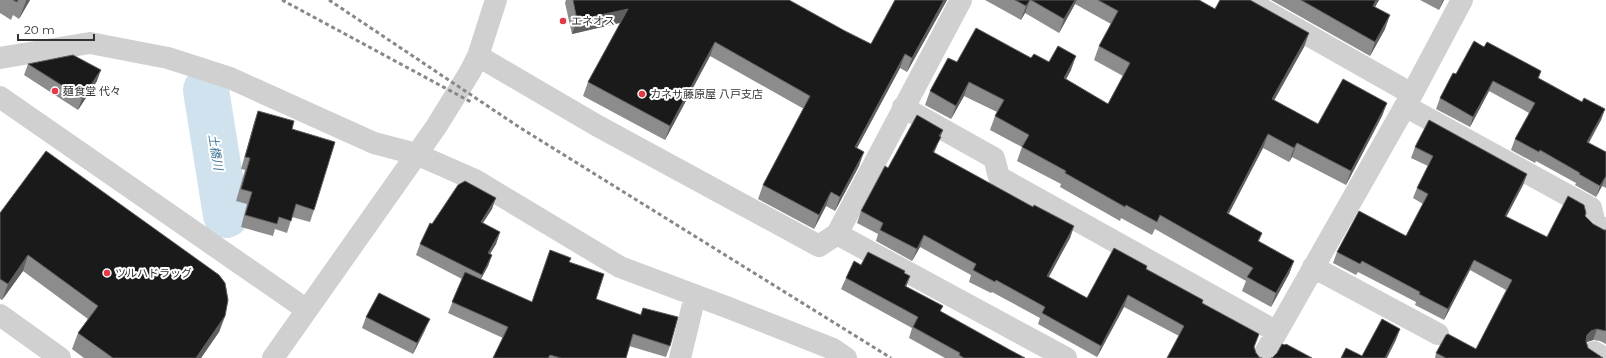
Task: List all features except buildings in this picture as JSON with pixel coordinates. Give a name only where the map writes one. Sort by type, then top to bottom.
[{"type":"street","points":[[273,358],[440,121],[478,56],[495,0]]},
{"type":"street","points":[[478,56],[596,125],[819,246],[837,234],[961,0]]},
{"type":"street","points":[[1246,0],[1408,100],[1591,208],[1595,224],[1606,230]]},
{"type":"street","points":[[1262,358],[1408,100],[1462,0]]},
{"type":"street","points":[[0,58],[90,43],[168,58],[230,78],[374,143],[416,154],[475,180],[620,267],[833,349],[846,358]]},
{"type":"street","points":[[0,97],[307,310]]},
{"type":"street","points":[[903,107],[994,158],[999,177],[1277,332]]},
{"type":"street","points":[[837,234],[1066,358]]},
{"type":"street","points":[[1314,268],[1438,334]]},
{"type":"street","points":[[680,358],[695,296]]},
{"type":"street","points":[[0,315],[60,358]]},
{"type":"waterway","name":"土橋川","points":[[206,90],[226,215]]},
{"type":"railway","points":[[282,0],[473,103]]},
{"type":"railway","points":[[329,0],[519,127],[891,358]]},
{"type":"place","name":"エネオス","points":[[563,21]]},
{"type":"place","name":"麺食堂 代々","points":[[55,91]]},
{"type":"place","name":"カネサ藤原屋 八戸支店","points":[[642,94]]},
{"type":"place","name":"ツルハドラッグ","points":[[107,273]]}]
